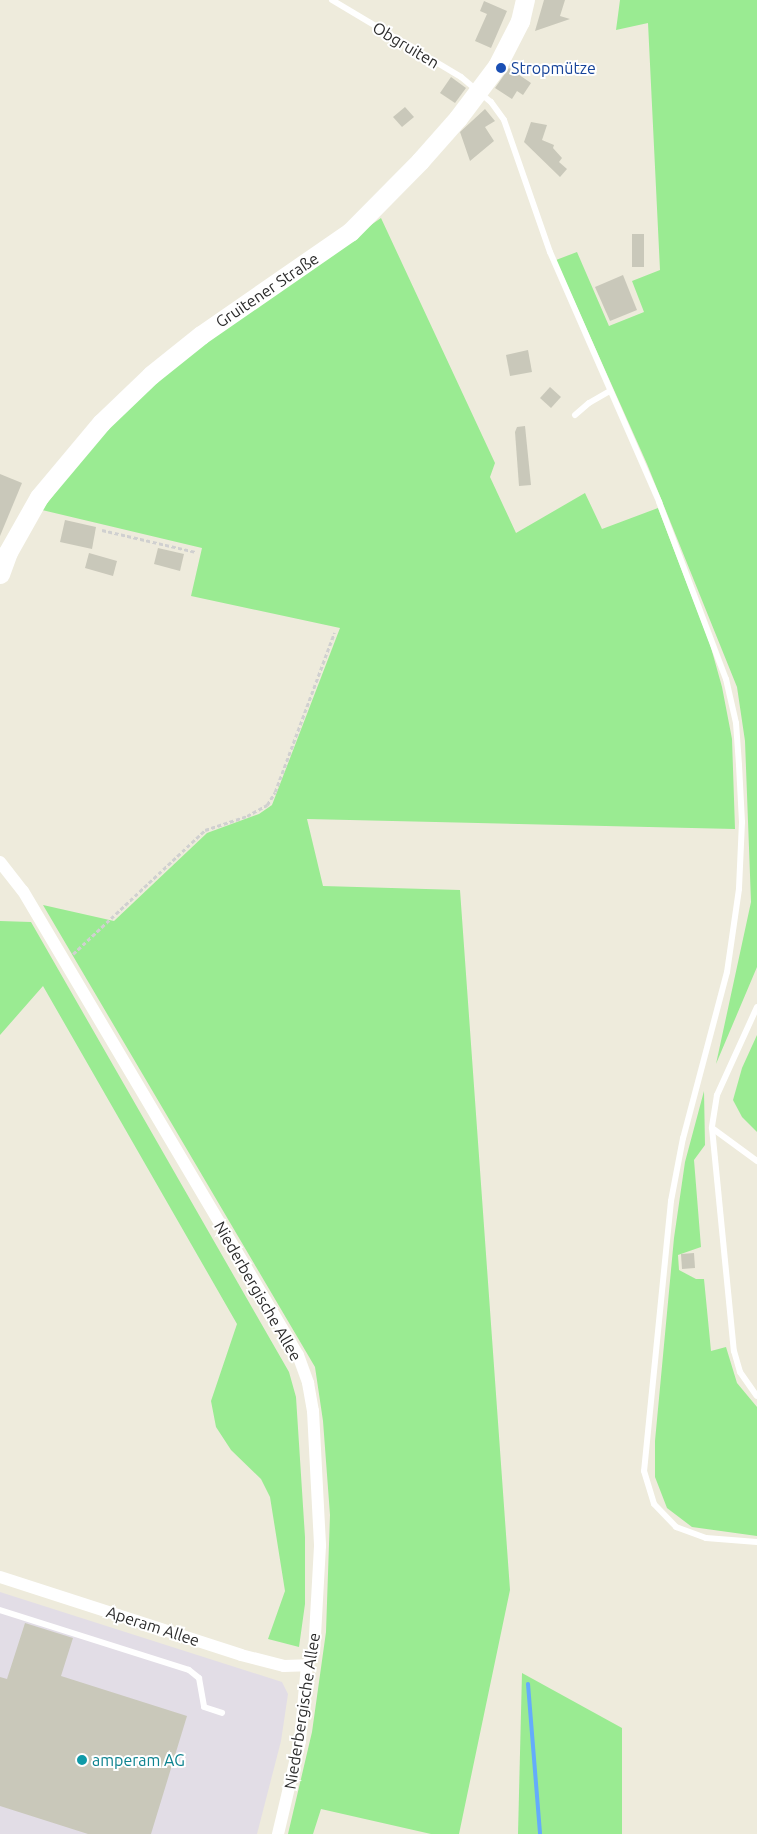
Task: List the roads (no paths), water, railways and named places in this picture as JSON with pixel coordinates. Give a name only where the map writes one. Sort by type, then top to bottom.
[{"type":"main road","name":"Gruitener Straße","points":[[0,574],[8,552],[39,497],[100,423],[151,376],[201,336],[350,232],[420,161],[479,92],[509,43],[525,0]]},
{"type":"street","name":"Niederbergische Allee","points":[[0,862],[23,891],[298,1355],[308,1383],[313,1411],[320,1546],[314,1652],[307,1665],[300,1741],[278,1834]]},
{"type":"street","name":"Aperam Allee","points":[[0,1577],[241,1655],[284,1666],[307,1665]]},
{"type":"lane","name":"Obgruiten","points":[[332,0],[479,92],[504,120],[550,252],[659,502],[726,679],[736,723],[742,822],[733,940],[719,1007],[683,1138],[671,1201],[644,1470],[654,1504],[676,1527],[706,1538],[757,1542]]},
{"type":"lane","points":[[575,415],[610,391]]},
{"type":"lane","points":[[757,1007],[718,1094],[712,1128],[734,1351],[740,1372],[757,1396]]},
{"type":"lane","points":[[712,1128],[757,1161]]},
{"type":"lane","points":[[0,1610],[189,1670],[199,1678],[204,1707],[222,1713]]},
{"type":"waterway","points":[[528,1684],[540,1834]]},
{"type":"place","name":"Stropmütze","points":[[501,68]]},
{"type":"place","name":"amperam AG","points":[[82,1760]]}]
